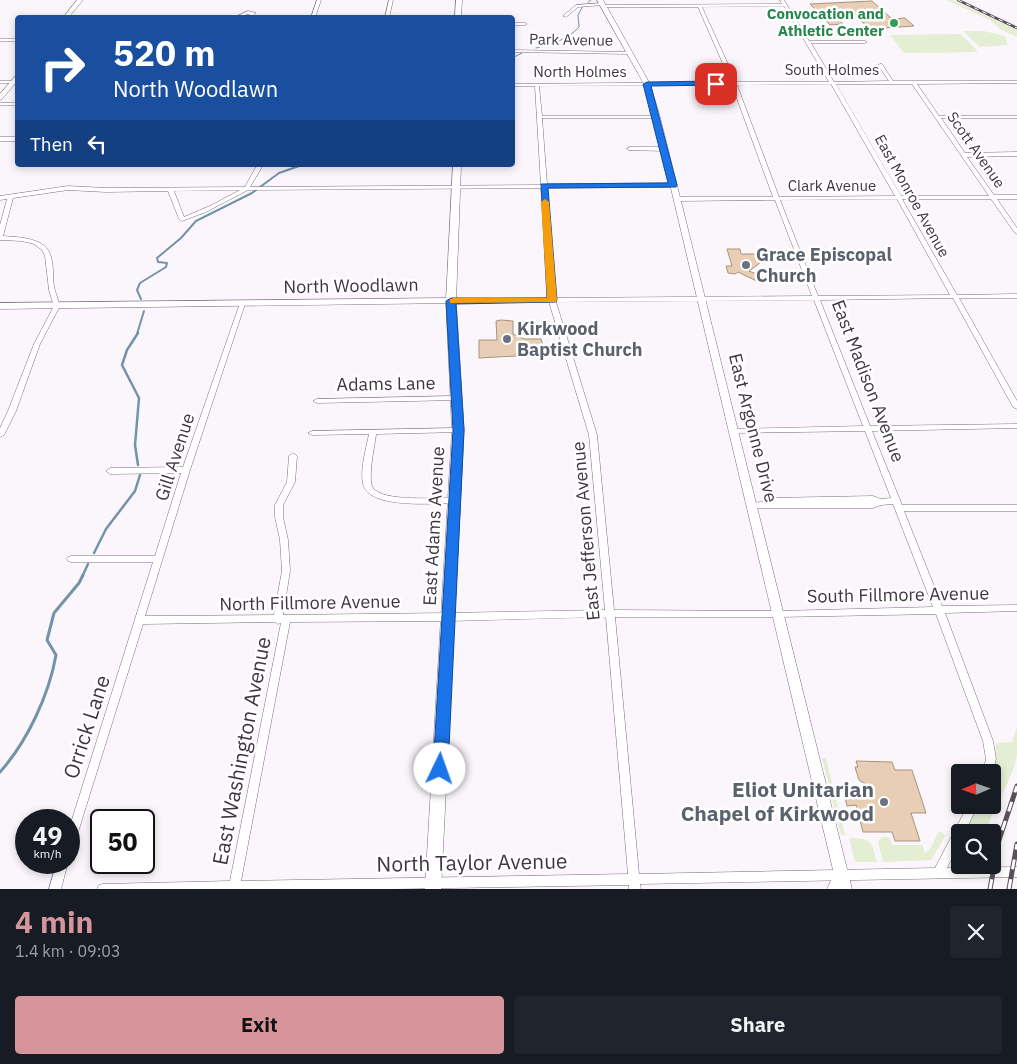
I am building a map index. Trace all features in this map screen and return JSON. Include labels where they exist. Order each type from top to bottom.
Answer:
[{"type":"main road","points":[[458,15],[460,0]]},
{"type":"main road","points":[[466,0],[466,9]]},
{"type":"main road","name":"East Adams Avenue","points":[[434,886],[456,500],[458,430],[451,301],[457,167]]},
{"type":"street","points":[[68,15],[80,0]]},
{"type":"street","points":[[314,15],[319,0]]},
{"type":"street","points":[[388,15],[391,0]]},
{"type":"street","points":[[709,0],[711,5]]},
{"type":"street","points":[[565,16],[577,6],[602,4],[711,5],[783,2]]},
{"type":"street","name":"East Monroe Avenue","points":[[783,2],[834,83],[1017,407]]},
{"type":"street","name":"East Argonne Drive","points":[[602,4],[647,84],[657,117],[780,614],[843,882]]},
{"type":"street","name":"East Madison Avenue","points":[[699,5],[734,84],[777,199],[939,610],[988,741],[991,759],[990,764]]},
{"type":"street","points":[[241,15],[248,12],[254,13],[251,15]]},
{"type":"street","points":[[515,24],[525,24]]},
{"type":"street","points":[[0,40],[15,40]]},
{"type":"street","points":[[808,42],[865,42]]},
{"type":"street","name":"Park Avenue","points":[[515,51],[628,53]]},
{"type":"street","points":[[880,65],[892,82]]},
{"type":"street","points":[[0,82],[12,85],[0,98]]},
{"type":"street","name":"Scott Avenue","points":[[913,82],[1017,232]]},
{"type":"street","name":"South Holmes","points":[[647,84],[1017,82]]},
{"type":"street","name":"East Jefferson Avenue","points":[[538,84],[552,300],[593,435],[634,884]]},
{"type":"street","name":"North Holmes","points":[[515,85],[647,84]]},
{"type":"street","points":[[0,104],[15,104]]},
{"type":"street","points":[[539,117],[657,117]]},
{"type":"street","points":[[938,117],[1017,117]]},
{"type":"street","points":[[0,139],[15,139]]},
{"type":"street","points":[[630,149],[664,149]]},
{"type":"street","points":[[965,155],[1017,154]]},
{"type":"street","points":[[170,189],[180,215],[193,216],[246,189],[259,167]]},
{"type":"street","points":[[0,198],[68,188],[261,189],[673,185]]},
{"type":"street","points":[[0,435],[12,411],[37,344],[58,306],[54,298],[47,250],[40,243],[0,237],[10,197]]},
{"type":"street","name":"Clark Avenue","points":[[677,199],[1017,197]]},
{"type":"street","name":"North Woodlawn","points":[[0,306],[1017,296]]},
{"type":"street","name":"Gill Avenue","points":[[140,620],[186,470],[242,304]]},
{"type":"street","name":"Adams Lane","points":[[317,401],[456,398]]},
{"type":"street","points":[[735,431],[1017,426]]},
{"type":"street","points":[[312,433],[458,430]]},
{"type":"street","points":[[373,432],[367,477],[369,489],[377,496],[389,500],[456,500]]},
{"type":"street","name":"East Washington Avenue","points":[[234,887],[282,620],[286,571],[279,506],[291,482],[293,456]]},
{"type":"street","points":[[110,471],[186,470]]},
{"type":"street","points":[[753,505],[873,505],[880,502],[1017,508]]},
{"type":"street","points":[[70,559],[158,559]]},
{"type":"street","name":"South Fillmore Avenue","points":[[780,614],[1017,608]]},
{"type":"street","name":"North Fillmore Avenue","points":[[140,620],[282,620],[609,613],[780,614]]},
{"type":"street","name":"Orrick Lane","points":[[80,810],[140,620]]},
{"type":"street","points":[[938,874],[968,814]]},
{"type":"street","name":"North Taylor Avenue","points":[[103,889],[843,882],[938,874],[1017,872]]},
{"type":"street","points":[[55,889],[59,874]]},
{"type":"street","points":[[834,889],[843,882]]},
{"type":"green space","points":[[946,0],[953,0],[1017,30],[1017,37],[1000,29],[990,20]]},
{"type":"green space","points":[[963,31],[984,31],[1005,36],[1008,45],[980,47]]},
{"type":"green space","points":[[961,34],[978,52],[904,53],[890,35]]},
{"type":"green space","points":[[1017,727],[1015,765],[1001,796],[1001,764],[995,764],[996,743],[1012,742]]},
{"type":"green space","points":[[822,758],[826,758],[845,835],[841,835]]},
{"type":"green space","points":[[974,814],[993,814],[988,824],[969,824]]},
{"type":"green space","points":[[939,831],[946,835],[931,860],[883,862],[878,842],[882,837],[889,837],[892,845],[922,845],[925,853],[930,849]]},
{"type":"green space","points":[[849,838],[862,839],[869,842],[872,845],[877,862],[855,862]]},
{"type":"building","points":[[872,1],[892,19],[905,18],[914,26],[869,29],[855,14],[849,11],[831,11],[843,24],[830,25],[810,4]]},
{"type":"building","name":"Grace Episcopal Church","points":[[727,249],[740,249],[741,254],[762,254],[764,260],[749,271],[769,279],[763,284],[738,272],[735,274],[728,273],[726,266],[732,266]]},
{"type":"building","name":"Kirkwood Baptist Church","points":[[496,321],[513,321],[513,334],[524,339],[541,339],[545,351],[516,353],[516,356],[479,358],[479,340],[497,340]]},
{"type":"building","name":"Eliot Unitarian Chapel of Kirkwood","points":[[856,761],[892,762],[895,770],[912,770],[926,813],[911,813],[920,841],[895,841],[892,832],[863,832],[856,805],[847,806],[845,797],[855,797],[857,793],[870,787],[859,780],[855,767],[858,767]]},
{"type":"waterway","points":[[536,48],[559,41],[579,27],[578,15],[583,6]]},
{"type":"waterway","points":[[515,56],[522,53]]},
{"type":"waterway","points":[[141,299],[137,290],[140,283],[166,267],[167,263],[158,262],[157,258],[181,238],[196,221],[252,193],[279,173],[296,167]]},
{"type":"waterway","points":[[137,334],[144,311]]},
{"type":"waterway","points":[[138,333],[127,350],[122,365],[139,398],[135,445],[138,465]]},
{"type":"waterway","points":[[94,553],[106,529],[135,491],[140,475]]},
{"type":"waterway","points":[[82,577],[88,564]]},
{"type":"waterway","points":[[0,772],[19,747],[36,717],[48,686],[56,655],[47,640],[54,613],[82,577]]},
{"type":"railway","points":[[958,0],[1017,28]]},
{"type":"railway","points":[[990,889],[999,840],[1017,786]]},
{"type":"railway","points":[[1009,889],[1017,844]]},
{"type":"slow traffic","points":[[454,301],[552,300],[545,202]]},
{"type":"place","name":"Convocation and Athletic Center","points":[[894,23]]},
{"type":"place","name":"Grace Episcopal Church","points":[[746,265]]},
{"type":"place","name":"Kirkwood Baptist Church","points":[[507,339]]},
{"type":"place","name":"Eliot Unitarian Chapel of Kirkwood","points":[[884,802]]},
{"type":"route","points":[[440,769],[456,500],[458,430],[451,301],[552,300],[544,186],[673,185],[647,84],[716,84]]}]
